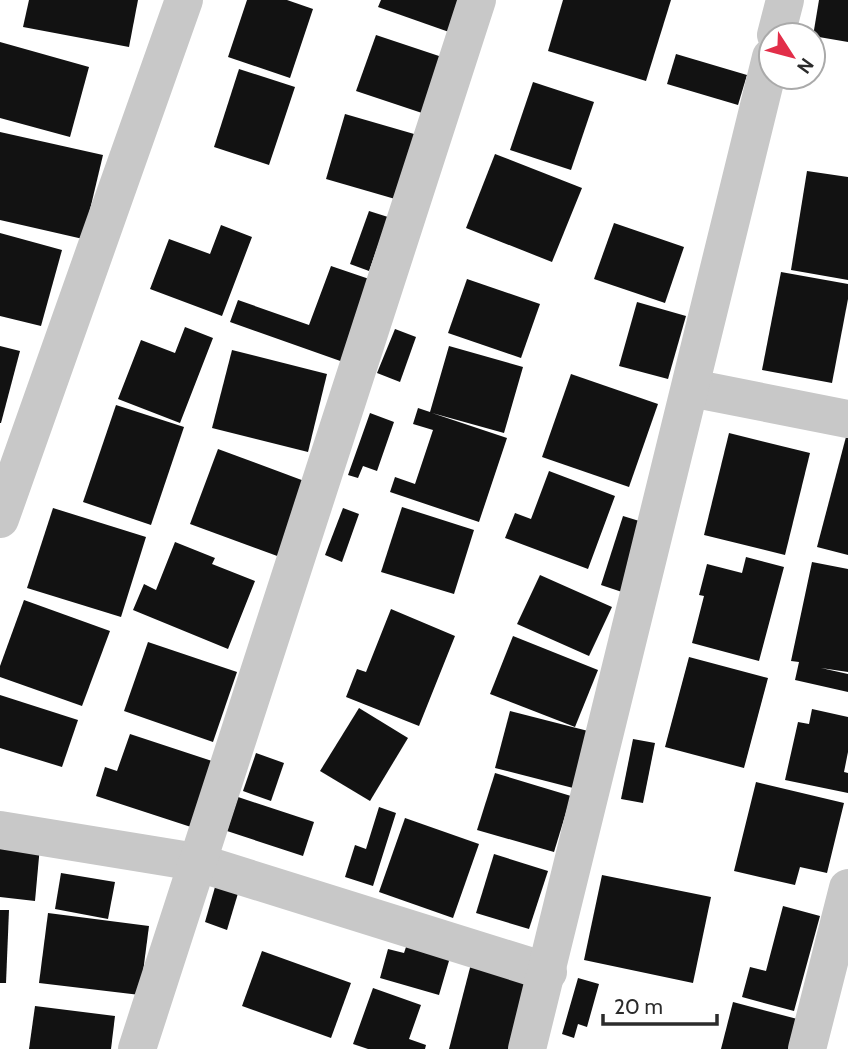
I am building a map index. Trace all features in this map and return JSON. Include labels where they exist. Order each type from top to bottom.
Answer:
[{"type":"street","points":[[0,519],[184,0]]},
{"type":"street","points":[[137,1049],[477,0]]},
{"type":"street","points":[[780,21],[785,0]]},
{"type":"street","points":[[527,1049],[763,91]]},
{"type":"street","points":[[691,388],[848,419]]},
{"type":"street","points":[[0,830],[196,862],[548,972]]},
{"type":"street","points":[[807,1049],[848,887]]},
{"type":"building","points":[[29,0],[138,0],[129,47],[23,27]]},
{"type":"building","points":[[247,0],[287,0],[313,9],[290,78],[228,57]]},
{"type":"building","points":[[381,0],[461,0],[449,32],[378,7]]},
{"type":"building","points":[[563,0],[671,0],[646,81],[548,51]]},
{"type":"building","points":[[819,0],[848,0],[848,42],[827,38],[827,21],[816,21]]},
{"type":"building","points":[[376,35],[445,58],[425,114],[356,91]]},
{"type":"building","points":[[0,42],[89,67],[70,137],[0,118]]},
{"type":"building","points":[[676,54],[747,75],[738,105],[667,84]]},
{"type":"building","points":[[239,69],[295,87],[269,165],[214,147]]},
{"type":"building","points":[[533,82],[594,102],[571,170],[510,150]]},
{"type":"building","points":[[345,114],[421,136],[402,201],[326,179]]},
{"type":"building","points":[[0,132],[103,155],[83,239],[0,220]]},
{"type":"building","points":[[495,154],[582,188],[552,262],[466,228]]},
{"type":"building","points":[[807,171],[848,177],[848,280],[791,270]]},
{"type":"building","points":[[369,211],[388,217],[369,271],[350,264]]},
{"type":"building","points":[[614,223],[684,247],[665,303],[594,279]]},
{"type":"building","points":[[221,225],[252,237],[222,316],[150,289],[169,239],[210,254]]},
{"type":"building","points":[[0,233],[62,250],[41,326],[0,316]]},
{"type":"building","points":[[331,266],[375,281],[346,363],[230,322],[238,300],[309,325]]},
{"type":"building","points":[[781,272],[848,284],[848,299],[832,383],[762,370]]},
{"type":"building","points":[[467,279],[540,304],[521,358],[448,333]]},
{"type":"building","points":[[637,302],[686,316],[668,379],[619,366]]},
{"type":"building","points":[[185,327],[213,338],[180,423],[118,399],[141,340],[175,353]]},
{"type":"building","points":[[395,329],[416,337],[400,382],[377,373]]},
{"type":"building","points":[[0,346],[20,351],[1,423],[0,423]]},
{"type":"building","points":[[449,346],[523,367],[504,433],[432,413],[507,438],[479,522],[390,492],[395,477],[415,484],[433,430],[413,424],[418,408],[430,412]]},
{"type":"building","points":[[232,350],[327,374],[308,452],[212,428]]},
{"type":"building","points":[[571,374],[658,404],[629,487],[542,457]]},
{"type":"building","points":[[116,405],[184,427],[151,525],[83,502]]},
{"type":"building","points":[[370,413],[394,422],[377,471],[363,466],[358,478],[348,475]]},
{"type":"building","points":[[729,433],[810,453],[785,555],[704,535]]},
{"type":"building","points":[[848,433],[848,555],[817,547]]},
{"type":"building","points":[[218,449],[307,482],[280,557],[190,524]]},
{"type":"building","points":[[549,471],[615,496],[588,569],[505,538],[515,513],[531,519]]},
{"type":"building","points":[[402,507],[474,530],[454,594],[381,572]]},
{"type":"building","points":[[53,508],[146,537],[121,617],[27,588]]},
{"type":"building","points":[[343,508],[359,514],[342,562],[325,555]]},
{"type":"building","points":[[623,516],[649,524],[628,594],[601,585]]},
{"type":"building","points":[[175,542],[215,558],[212,564],[255,581],[228,649],[133,610],[144,584],[156,590]]},
{"type":"building","points":[[746,557],[784,567],[759,661],[692,643],[704,596],[699,595],[707,564],[742,573]]},
{"type":"building","points":[[812,562],[848,569],[848,672],[821,668],[848,674],[848,692],[795,680],[799,662],[791,661]]},
{"type":"building","points":[[540,575],[612,607],[589,656],[517,624]]},
{"type":"building","points":[[24,600],[110,631],[82,706],[0,677],[0,666]]},
{"type":"building","points":[[391,609],[455,636],[419,726],[346,697],[357,669],[366,672]]},
{"type":"building","points":[[513,636],[598,670],[575,727],[490,694]]},
{"type":"building","points":[[148,642],[237,672],[213,742],[124,711]]},
{"type":"building","points":[[689,657],[768,678],[744,768],[665,747]]},
{"type":"building","points":[[0,695],[78,720],[62,767],[0,748]]},
{"type":"building","points":[[359,708],[408,738],[370,801],[320,771]]},
{"type":"building","points":[[812,709],[848,717],[848,752],[844,772],[848,773],[848,793],[785,780],[798,722],[809,724]]},
{"type":"building","points":[[510,711],[592,732],[577,789],[495,768]]},
{"type":"building","points":[[130,734],[212,761],[191,827],[96,796],[105,767],[117,771]]},
{"type":"building","points":[[633,739],[655,743],[643,803],[621,799]]},
{"type":"building","points":[[256,753],[284,763],[271,801],[243,791]]},
{"type":"building","points":[[495,773],[571,796],[554,852],[477,830]]},
{"type":"building","points":[[756,782],[844,803],[827,873],[800,867],[795,885],[734,871]]},
{"type":"building","points":[[238,797],[314,822],[303,856],[227,831]]},
{"type":"building","points":[[379,807],[396,813],[373,886],[345,877],[355,845],[366,849]]},
{"type":"building","points":[[405,818],[479,844],[453,918],[379,892]]},
{"type":"building","points":[[0,842],[40,846],[35,901],[0,897]]},
{"type":"building","points":[[494,854],[548,871],[529,929],[476,913]]},
{"type":"building","points":[[61,873],[115,882],[108,919],[55,909]]},
{"type":"building","points":[[219,873],[242,880],[227,930],[205,922]]},
{"type":"building","points":[[602,875],[711,897],[693,983],[584,960]]},
{"type":"building","points":[[783,906],[820,916],[794,1011],[742,997],[750,967],[766,971]]},
{"type":"building","points":[[0,910],[9,910],[6,983],[0,983]]},
{"type":"building","points":[[48,913],[149,926],[140,995],[39,983]]},
{"type":"building","points":[[408,941],[451,954],[439,995],[380,978],[388,949],[404,953]]},
{"type":"building","points":[[262,951],[351,983],[331,1038],[242,1006]]},
{"type":"building","points":[[472,960],[534,976],[514,1049],[449,1049]]},
{"type":"building","points":[[578,978],[599,984],[587,1027],[578,1024],[574,1038],[562,1034]]},
{"type":"building","points":[[373,988],[421,1005],[409,1039],[426,1045],[425,1049],[368,1049],[353,1044]]},
{"type":"building","points":[[733,1002],[801,1020],[794,1049],[721,1049]]},
{"type":"building","points":[[35,1006],[115,1016],[111,1049],[29,1049]]}]
